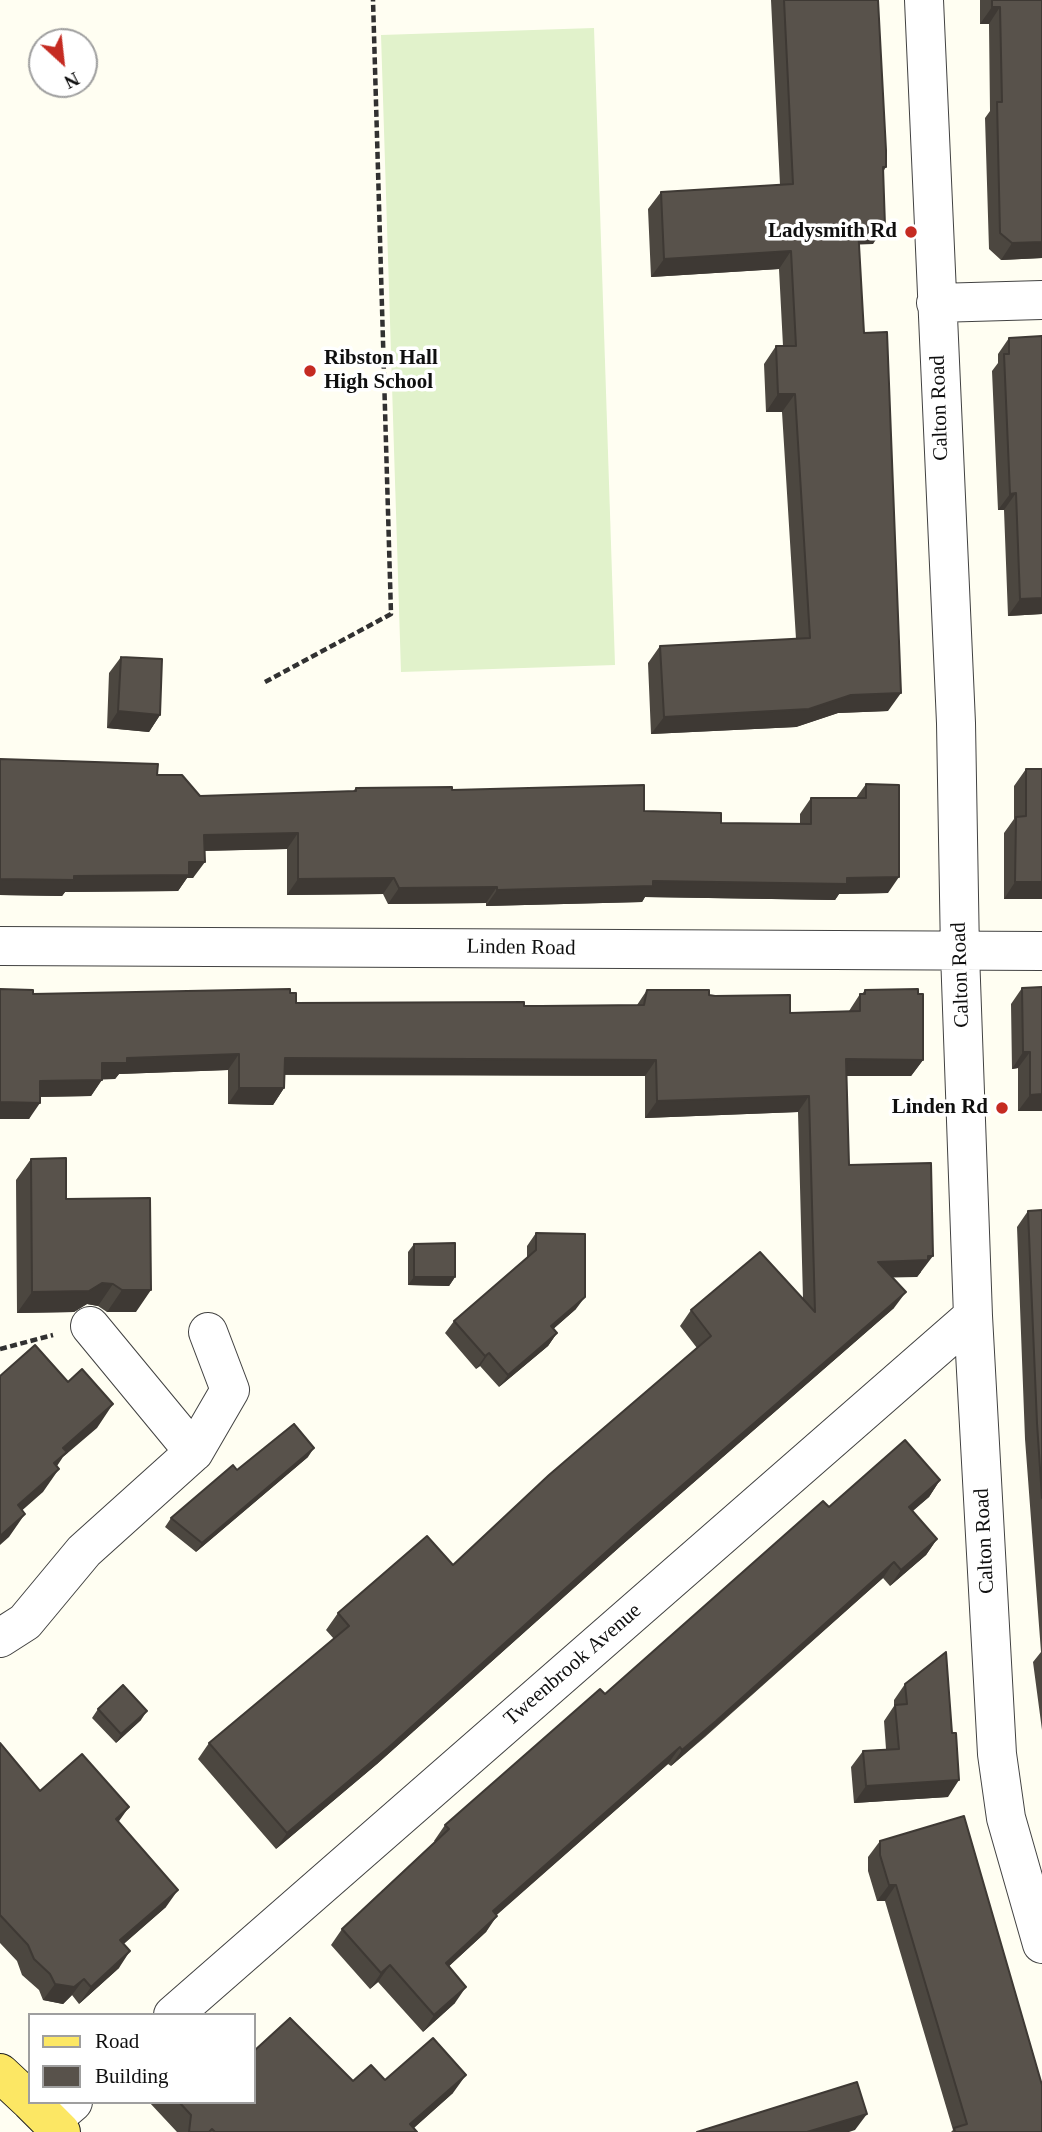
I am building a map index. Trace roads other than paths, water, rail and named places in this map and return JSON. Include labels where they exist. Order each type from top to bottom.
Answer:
[{"type":"main road","points":[[0,2073],[28,2095]]},
{"type":"street","name":"Calton Road","points":[[924,0],[956,723],[960,953],[973,1316],[997,1754],[1006,1818],[1042,1944]]},
{"type":"street","points":[[936,303],[1042,300]]},
{"type":"street","name":"Linden Road","points":[[0,946],[960,953],[1042,951]]},
{"type":"street","name":"Tweenbrook Avenue","points":[[175,2013],[973,1316]]},
{"type":"street","points":[[90,1326],[194,1452]]},
{"type":"street","points":[[0,1638],[25,1622],[84,1551],[194,1452],[230,1390],[208,1332]]},
{"type":"place","name":"Ladysmith Rd","points":[[911,232]]},
{"type":"place","name":"Ribston Hall High School","points":[[310,371]]},
{"type":"place","name":"Linden Rd","points":[[1002,1108]]}]
